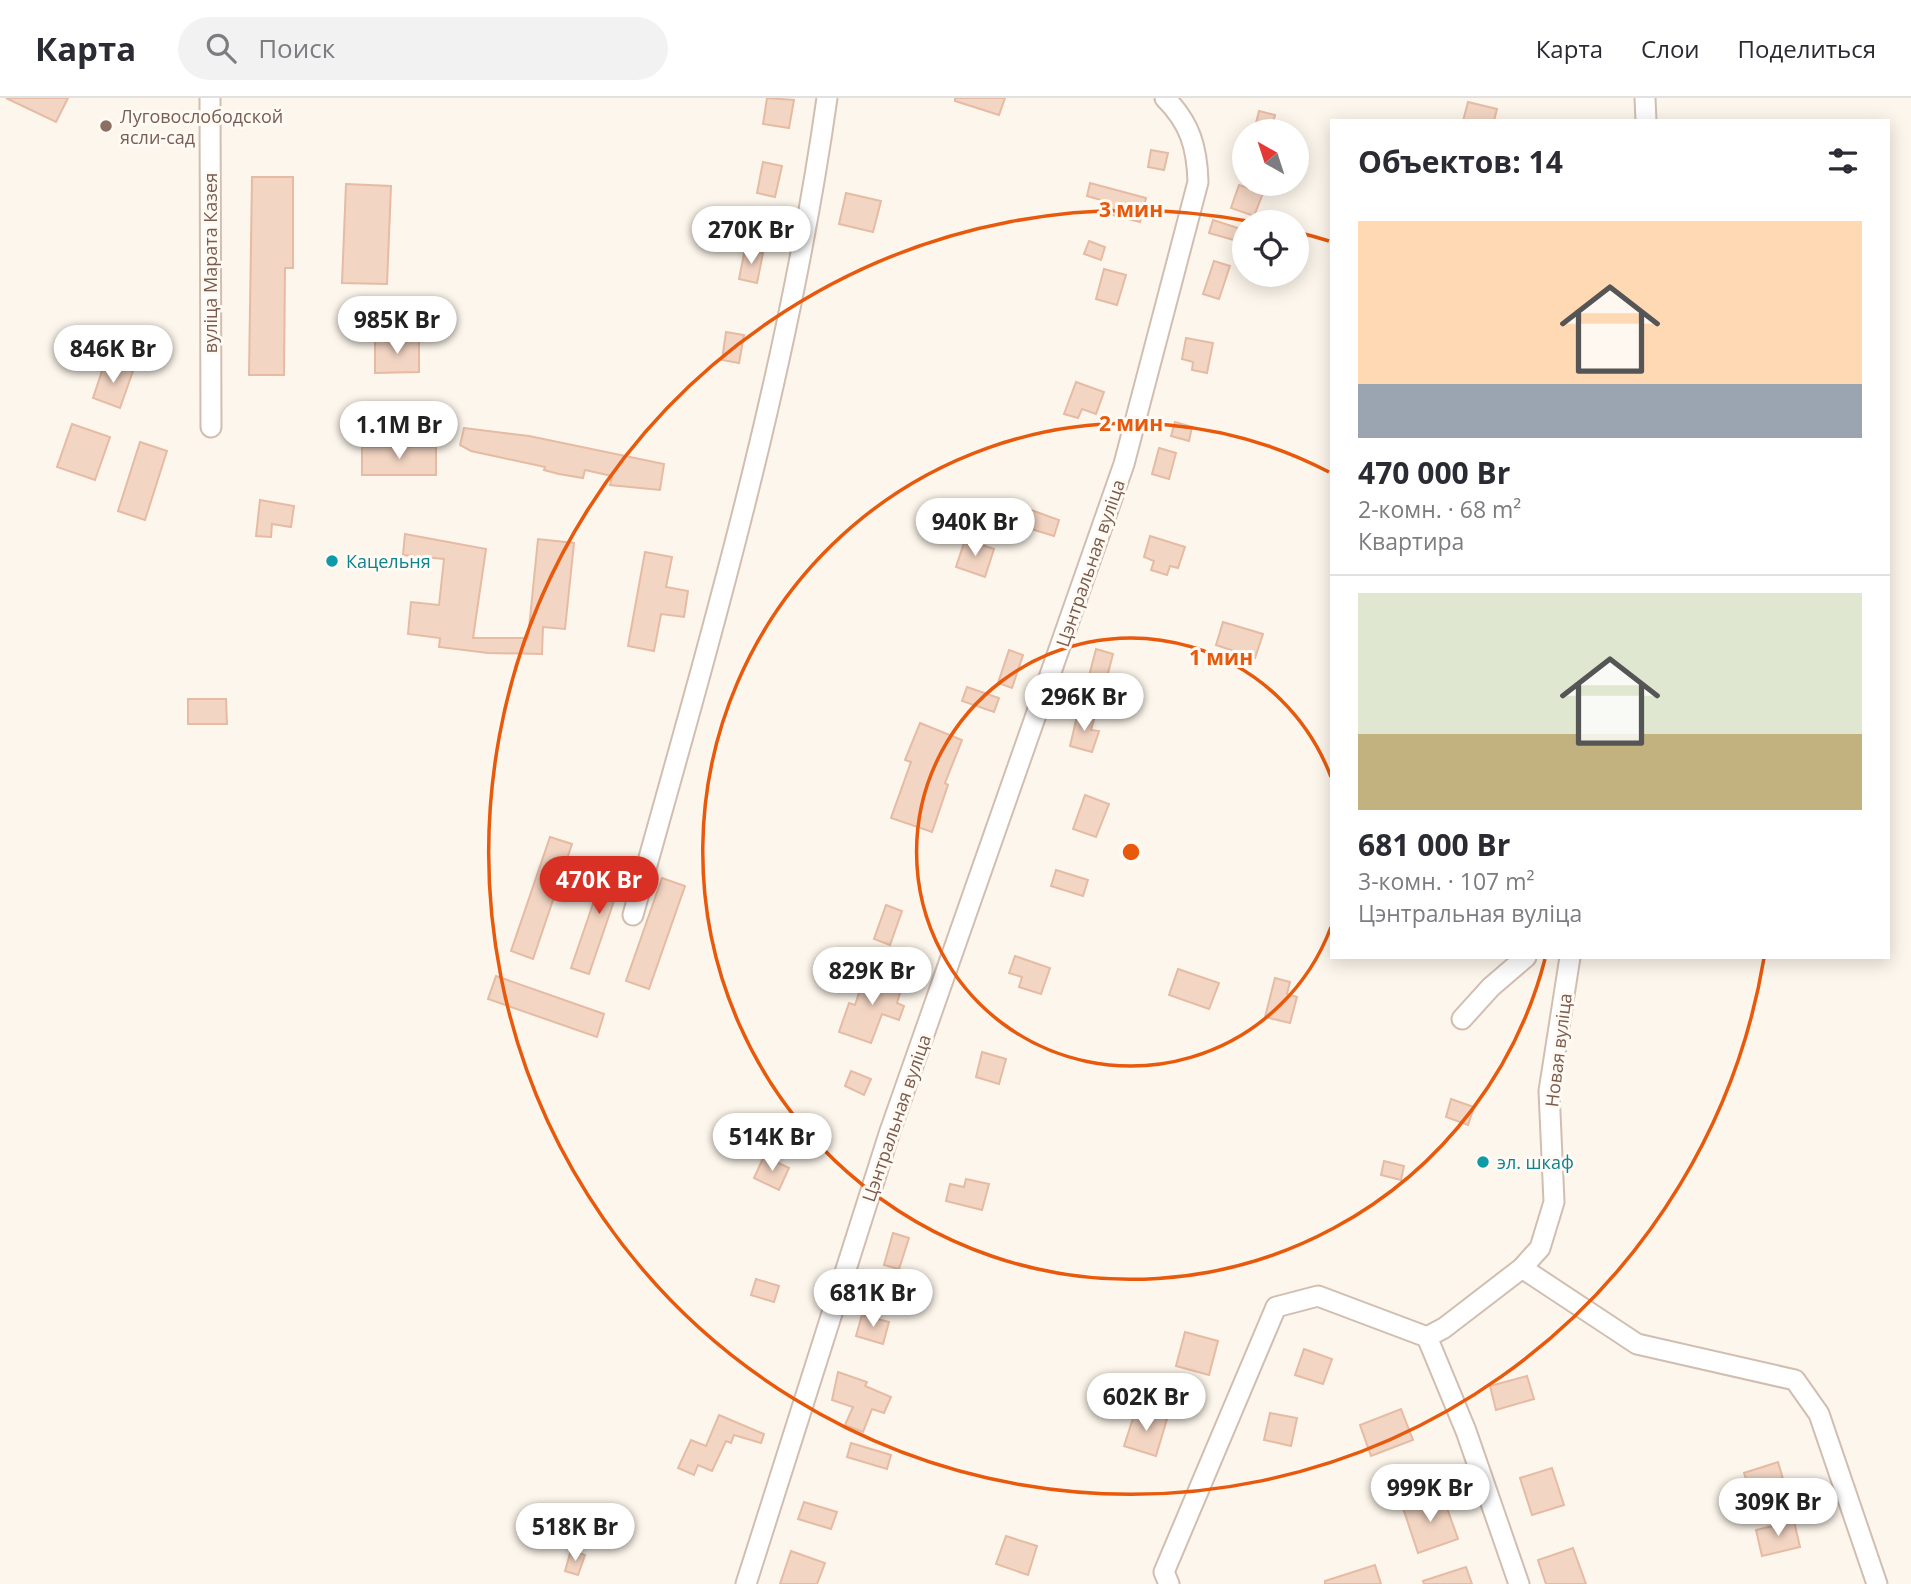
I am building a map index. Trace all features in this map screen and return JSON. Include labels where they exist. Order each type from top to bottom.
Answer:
[{"type":"street","name":"вуліца Марата Казея","points":[[211,98],[211,427]]},
{"type":"street","points":[[633,915],[699,676],[772,388],[804,234],[827,98]]},
{"type":"street","name":"Цэнтральная вуліца","points":[[746,1584],[889,1135],[1103,529],[1138,416],[1198,182],[1198,160],[1191,130],[1165,98]]},
{"type":"street","points":[[1645,98],[1646,119]]},
{"type":"street","points":[[1462,1019],[1491,987],[1524,959]]},
{"type":"street","name":"Новая вуліца","points":[[1427,1336],[1444,1328],[1522,1268],[1540,1248],[1554,1202],[1549,1091],[1570,959]]},
{"type":"street","points":[[1522,1268],[1637,1344],[1795,1380],[1819,1414],[1877,1584]]},
{"type":"street","points":[[1165,1580],[1276,1307],[1318,1296],[1427,1336],[1466,1431],[1519,1584]]},
{"type":"building","points":[[6,98],[68,98],[56,122]]},
{"type":"building","points":[[767,98],[794,100],[789,128],[763,124]]},
{"type":"building","points":[[955,98],[1005,98],[999,115],[955,101]]},
{"type":"building","points":[[1468,102],[1497,109],[1494,119],[1464,119]]},
{"type":"building","points":[[1259,111],[1275,115],[1274,119],[1257,119]]},
{"type":"building","points":[[1151,150],[1168,153],[1164,170],[1148,167]]},
{"type":"building","points":[[763,162],[782,166],[775,197],[757,193]]},
{"type":"building","points":[[252,177],[293,177],[293,268],[285,268],[284,375],[249,375]]},
{"type":"building","points":[[1090,183],[1146,198],[1140,222],[1105,213],[1108,202],[1087,196]]},
{"type":"building","points":[[346,184],[391,186],[387,284],[342,283]]},
{"type":"building","points":[[846,193],[881,201],[873,232],[839,224]]},
{"type":"building","points":[[1235,196],[1262,196],[1256,210],[1231,208]]},
{"type":"building","points":[[1213,220],[1232,226],[1232,240],[1209,233]]},
{"type":"building","points":[[1089,241],[1105,247],[1101,260],[1084,254]]},
{"type":"building","points":[[745,249],[763,253],[757,283],[739,279]]},
{"type":"building","points":[[1214,261],[1230,266],[1219,299],[1203,294]]},
{"type":"building","points":[[1104,269],[1126,275],[1117,305],[1096,299]]},
{"type":"building","points":[[726,332],[744,335],[739,363],[722,360]]},
{"type":"building","points":[[1186,338],[1213,343],[1207,373],[1192,370],[1193,362],[1182,359]]},
{"type":"building","points":[[375,339],[419,339],[419,372],[375,373]]},
{"type":"building","points":[[105,362],[133,371],[120,408],[93,398]]},
{"type":"building","points":[[1076,382],[1104,392],[1096,414],[1082,409],[1078,418],[1064,414]]},
{"type":"building","points":[[1175,422],[1192,427],[1189,441],[1171,436]]},
{"type":"building","points":[[72,424],[110,437],[95,480],[57,467]]},
{"type":"building","points":[[464,428],[529,436],[664,464],[660,490],[610,485],[612,476],[585,470],[583,478],[559,474],[544,470],[545,467],[471,451],[460,445]]},
{"type":"building","points":[[140,442],[167,451],[145,520],[118,511]]},
{"type":"building","points":[[362,447],[436,447],[436,475],[362,475]]},
{"type":"building","points":[[1159,448],[1176,453],[1169,479],[1152,474]]},
{"type":"building","points":[[260,500],[294,506],[291,527],[272,524],[271,537],[256,536]]},
{"type":"building","points":[[1031,510],[1059,520],[1054,536],[1025,527]]},
{"type":"building","points":[[405,534],[486,549],[473,638],[528,638],[538,539],[574,543],[565,629],[543,627],[542,654],[488,653],[439,647],[440,638],[408,634],[411,602],[439,605],[444,559],[403,555]]},
{"type":"building","points":[[1150,536],[1185,547],[1178,568],[1170,566],[1167,575],[1151,570],[1154,561],[1144,557]]},
{"type":"building","points":[[970,541],[994,549],[985,577],[956,567],[964,543],[969,544]]},
{"type":"building","points":[[645,552],[672,557],[666,587],[688,591],[684,617],[661,614],[654,651],[628,646]]},
{"type":"building","points":[[1223,622],[1263,634],[1255,658],[1216,645]]},
{"type":"building","points":[[1096,649],[1113,654],[1106,681],[1089,676]]},
{"type":"building","points":[[1009,650],[1023,655],[1012,688],[998,683]]},
{"type":"building","points":[[967,687],[999,698],[994,712],[962,701]]},
{"type":"building","points":[[188,699],[226,699],[227,724],[188,724]]},
{"type":"building","points":[[1078,712],[1095,716],[1091,730],[1099,731],[1092,752],[1070,746]]},
{"type":"building","points":[[920,723],[962,740],[945,783],[948,785],[932,832],[891,818],[911,762],[905,760]]},
{"type":"building","points":[[1085,795],[1109,804],[1096,837],[1073,829]]},
{"type":"building","points":[[550,837],[572,844],[533,959],[511,951]]},
{"type":"building","points":[[609,857],[627,863],[589,974],[571,968]]},
{"type":"building","points":[[1056,870],[1088,880],[1083,896],[1051,886]]},
{"type":"building","points":[[662,878],[685,886],[649,989],[626,981]]},
{"type":"building","points":[[886,905],[902,911],[890,945],[874,939]]},
{"type":"building","points":[[1015,956],[1050,968],[1041,994],[1019,987],[1022,977],[1009,973]]},
{"type":"building","points":[[1178,969],[1219,983],[1209,1009],[1169,995]]},
{"type":"building","points":[[866,972],[903,983],[897,1003],[904,1006],[899,1020],[882,1014],[871,1043],[839,1032],[849,1003],[855,1005]]},
{"type":"building","points":[[496,976],[604,1014],[597,1037],[488,999]]},
{"type":"building","points":[[1275,978],[1290,982],[1287,994],[1297,997],[1290,1023],[1265,1017]]},
{"type":"building","points":[[982,1052],[1006,1059],[999,1084],[976,1077]]},
{"type":"building","points":[[851,1071],[871,1079],[864,1095],[845,1086]]},
{"type":"building","points":[[1451,1099],[1474,1107],[1468,1125],[1446,1117]]},
{"type":"building","points":[[764,1156],[789,1168],[779,1190],[754,1178]]},
{"type":"building","points":[[1384,1161],[1404,1166],[1401,1180],[1381,1175]]},
{"type":"building","points":[[966,1179],[989,1184],[982,1210],[946,1201],[950,1184],[964,1187]]},
{"type":"building","points":[[893,1233],[909,1238],[899,1269],[884,1265]]},
{"type":"building","points":[[756,1279],[779,1286],[774,1302],[751,1295]]},
{"type":"building","points":[[862,1315],[889,1322],[883,1344],[856,1336]]},
{"type":"building","points":[[1185,1332],[1218,1341],[1209,1375],[1176,1366]]},
{"type":"building","points":[[1304,1349],[1332,1359],[1323,1384],[1295,1375]]},
{"type":"building","points":[[838,1372],[867,1382],[865,1386],[891,1397],[884,1413],[872,1409],[863,1432],[845,1425],[853,1407],[832,1400]]},
{"type":"building","points":[[1527,1376],[1534,1399],[1496,1410],[1490,1386]]},
{"type":"building","points":[[1136,1409],[1167,1419],[1156,1456],[1124,1446]]},
{"type":"building","points":[[1401,1409],[1413,1440],[1371,1456],[1360,1425]]},
{"type":"building","points":[[1270,1413],[1297,1418],[1291,1446],[1264,1440]]},
{"type":"building","points":[[719,1415],[764,1434],[761,1443],[734,1435],[731,1443],[726,1441],[712,1471],[698,1465],[694,1475],[678,1468],[691,1440],[706,1446]]},
{"type":"building","points":[[851,1443],[891,1455],[887,1469],[847,1457]]},
{"type":"building","points":[[1778,1462],[1786,1489],[1753,1500],[1744,1473]]},
{"type":"building","points":[[1552,1468],[1564,1505],[1532,1515],[1520,1478]]},
{"type":"building","points":[[1442,1494],[1458,1539],[1418,1553],[1403,1508]]},
{"type":"building","points":[[804,1502],[837,1512],[831,1529],[798,1519]]},
{"type":"building","points":[[1794,1521],[1800,1547],[1762,1556],[1756,1530]]},
{"type":"building","points":[[1006,1536],[1037,1546],[1028,1575],[996,1564]]},
{"type":"building","points":[[1573,1548],[1586,1584],[1546,1584],[1538,1560]]},
{"type":"building","points":[[571,1550],[585,1555],[578,1575],[565,1571]]},
{"type":"building","points":[[791,1551],[825,1563],[817,1584],[780,1584]]},
{"type":"building","points":[[1375,1565],[1381,1584],[1325,1584],[1325,1581]]},
{"type":"building","points":[[1466,1567],[1472,1584],[1424,1584],[1423,1581]]},
{"type":"place","name":"Луговослободской ясли-сад","points":[[106,126]]},
{"type":"place","name":"Кацельня","points":[[332,561]]},
{"type":"place","name":"эл. шкаф","points":[[1483,1162]]}]
